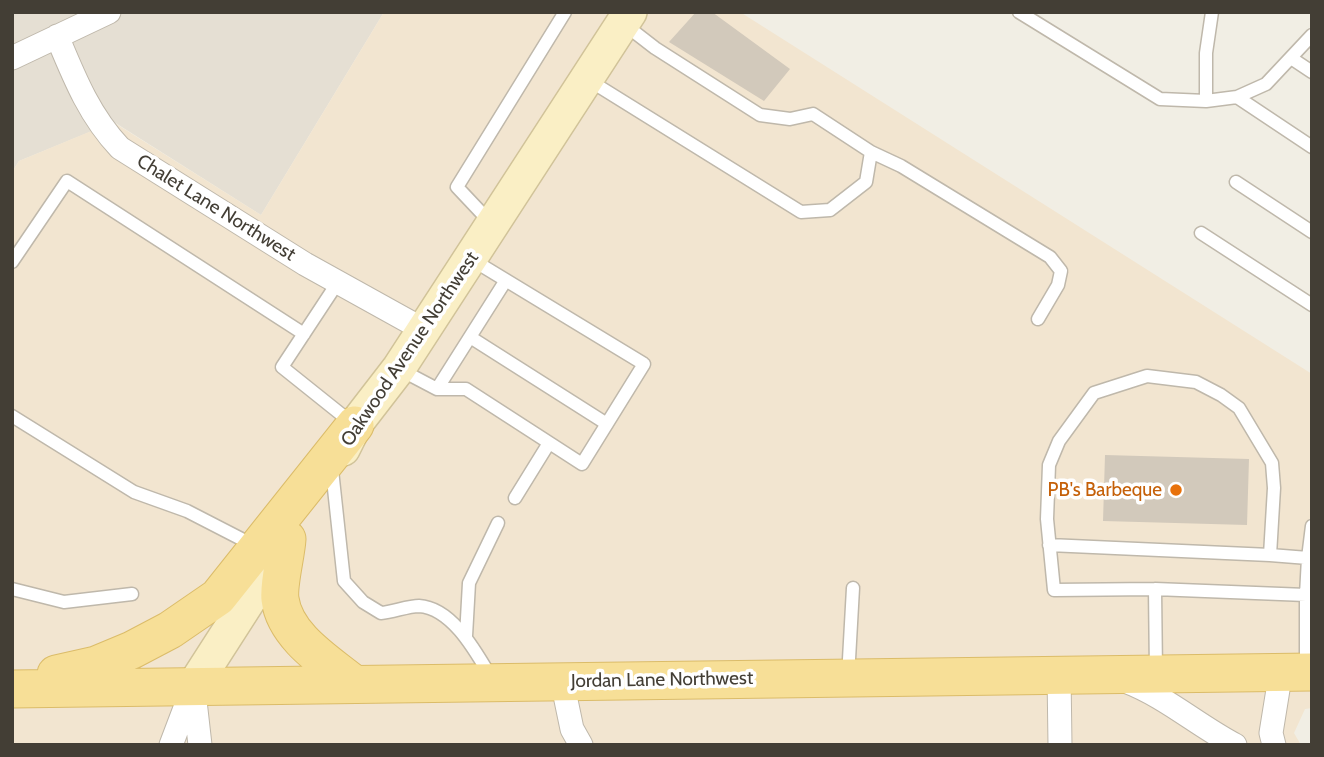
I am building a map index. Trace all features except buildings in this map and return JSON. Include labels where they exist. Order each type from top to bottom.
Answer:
[{"type":"main road","points":[[12,687],[96,665],[132,650],[170,630],[218,597],[273,543],[355,425]]},
{"type":"main road","points":[[273,543],[280,599],[296,635],[354,684]]},
{"type":"main road","name":"Jordan Lane Northwest","points":[[12,687],[193,687],[1299,672]]},
{"type":"street","points":[[12,58],[109,12]]},
{"type":"street","name":"Oakwood Avenue Northwest","points":[[193,687],[273,543],[332,470],[355,425],[399,368],[626,18]]},
{"type":"street","name":"Chalet Lane Northwest","points":[[57,36],[85,100],[104,131],[120,148],[338,282],[424,330]]},
{"type":"street","points":[[1274,745],[1271,733],[1299,672]]},
{"type":"street","points":[[1059,674],[1060,745]]},
{"type":"street","points":[[1106,674],[1145,689],[1210,732],[1235,745]]},
{"type":"street","points":[[562,681],[572,729],[581,745]]},
{"type":"street","points":[[171,745],[193,687]]},
{"type":"street","points":[[193,687],[200,745]]},
{"type":"lane","points":[[493,225],[457,187],[565,12]]},
{"type":"lane","points":[[1019,12],[1160,99],[1206,101],[1237,97],[1266,84],[1312,35]]},
{"type":"lane","points":[[1206,101],[1206,53],[1212,12]]},
{"type":"lane","points":[[626,18],[655,48],[760,116],[790,118],[813,114],[870,152],[901,166],[1050,257],[1061,271],[1058,285],[1038,319]]},
{"type":"lane","points":[[1291,58],[1312,72]]},
{"type":"lane","points":[[587,79],[801,212],[830,210],[866,182],[870,152]]},
{"type":"lane","points":[[1237,97],[1312,148]]},
{"type":"lane","points":[[12,262],[66,181],[304,334]]},
{"type":"lane","points":[[1236,182],[1312,232]]},
{"type":"lane","points":[[1201,233],[1312,305]]},
{"type":"lane","points":[[399,368],[437,389],[467,389],[582,464],[644,365],[471,259]]},
{"type":"lane","points":[[437,389],[506,280]]},
{"type":"lane","points":[[338,282],[282,367],[355,425]]},
{"type":"lane","points":[[470,337],[607,424]]},
{"type":"lane","points":[[1270,555],[1274,488],[1272,463],[1239,408],[1221,395],[1196,382],[1147,376],[1094,393],[1059,441],[1049,465],[1046,519],[1054,590],[1155,589],[1306,595]]},
{"type":"lane","points":[[12,416],[134,492],[273,543]]},
{"type":"lane","points":[[515,498],[549,443]]},
{"type":"lane","points":[[332,470],[344,581],[363,602],[381,613],[419,606],[437,611],[466,636],[494,682]]},
{"type":"lane","points":[[466,636],[469,583],[498,523]]},
{"type":"lane","points":[[1299,672],[1312,526]]},
{"type":"lane","points":[[1049,545],[1308,558]]},
{"type":"lane","points":[[848,677],[853,587]]},
{"type":"lane","points":[[12,589],[64,602],[132,594]]},
{"type":"lane","points":[[1155,589],[1156,673]]},
{"type":"shaded area","points":[[12,12],[384,12],[261,215],[114,122],[19,161],[12,172]]},
{"type":"shaded area","points":[[384,12],[740,12],[1312,374],[1312,708],[1305,709],[1294,733],[1301,745],[12,745],[12,172],[19,161],[113,122],[261,215]]},
{"type":"place","name":"PB's Barbeque","points":[[1176,490]]}]
